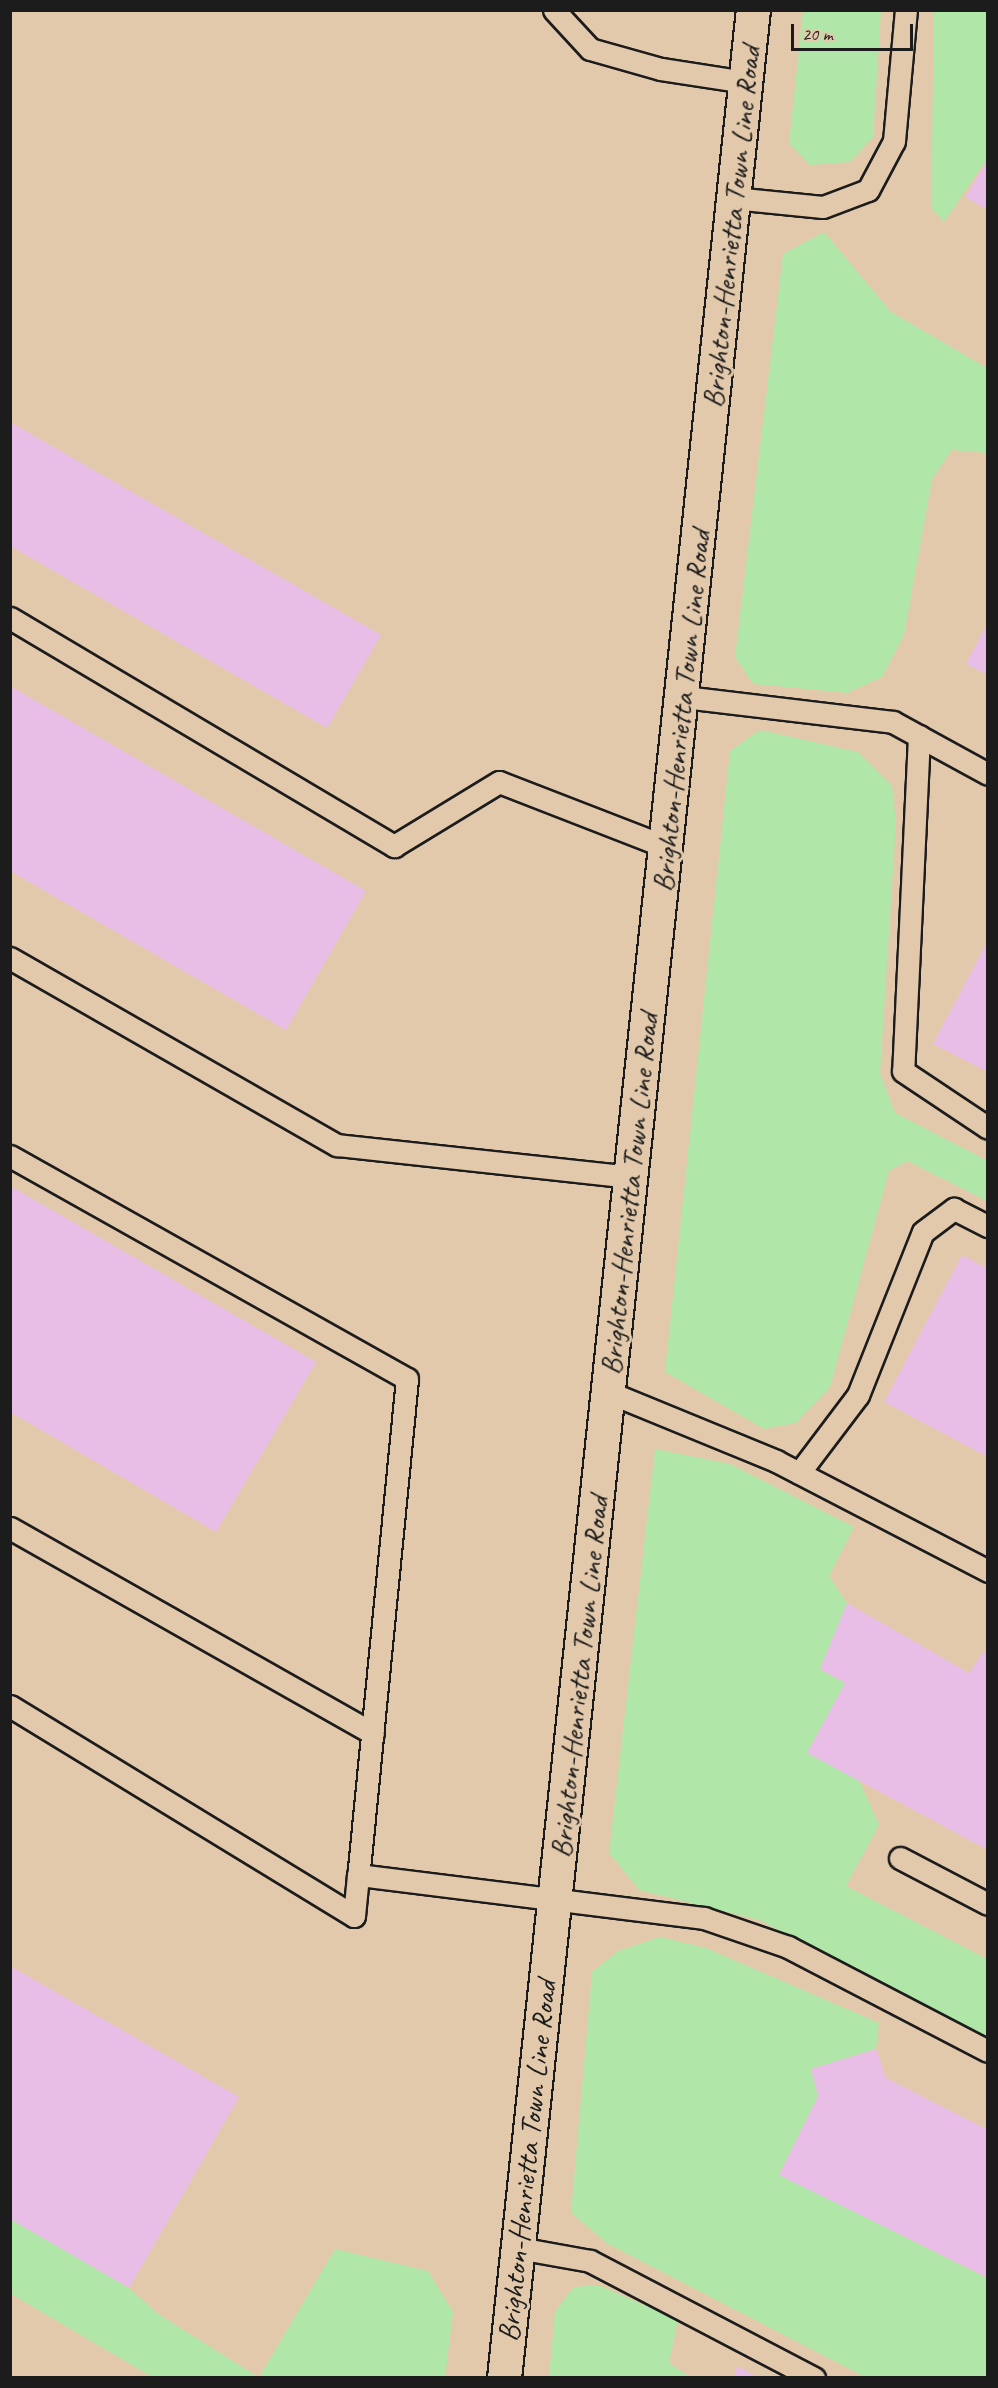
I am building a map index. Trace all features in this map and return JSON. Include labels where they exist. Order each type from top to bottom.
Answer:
[{"type":"street","name":"Brighton-Henrietta Town Line Road","points":[[504,2378],[684,697],[753,10]]},
{"type":"lane","points":[[554,10],[590,49],[661,69],[746,82]]},
{"type":"lane","points":[[734,198],[823,207],[868,190],[894,141],[906,10]]},
{"type":"lane","points":[[10,618],[394,846],[499,782],[668,847]]},
{"type":"lane","points":[[684,697],[893,722],[987,774]]},
{"type":"lane","points":[[919,736],[903,1071],[987,1128]]},
{"type":"lane","points":[[10,958],[337,1145],[632,1177]]},
{"type":"lane","points":[[10,1156],[407,1379],[354,1916],[10,1706]]},
{"type":"lane","points":[[799,1473],[858,1395],[923,1232],[954,1209],[987,1226]]},
{"type":"lane","points":[[608,1392],[799,1473],[987,1571]]},
{"type":"lane","points":[[10,1528],[373,1733]]},
{"type":"lane","points":[[900,1858],[987,1904]]},
{"type":"lane","points":[[358,1875],[704,1918],[788,1947],[987,2051]]},
{"type":"lane","points":[[518,2248],[590,2261],[814,2378]]},
{"type":"green space","points":[[803,11],[881,11],[873,137],[850,162],[810,165],[789,143]]},
{"type":"green space","points":[[934,11],[987,11],[987,159],[944,222],[931,208]]},
{"type":"green space","points":[[824,232],[891,312],[987,368],[987,453],[952,450],[932,479],[904,635],[882,677],[847,693],[753,684],[735,657],[783,254]]},
{"type":"green space","points":[[760,730],[858,752],[892,786],[896,822],[880,1073],[895,1113],[988,1161],[987,1201],[907,1161],[889,1171],[830,1387],[796,1423],[764,1429],[665,1372],[730,751]]},
{"type":"green space","points":[[655,1449],[730,1464],[854,1527],[829,1576],[847,1603],[820,1669],[845,1683],[807,1753],[859,1780],[879,1825],[846,1886],[987,1959],[987,2037],[759,1920],[639,1890],[609,1853]]},
{"type":"green space","points":[[660,1937],[706,1948],[879,2023],[876,2049],[811,2069],[818,2096],[779,2174],[987,2278],[987,2377],[865,2377],[608,2244],[571,2213],[592,1972],[618,1951]]},
{"type":"green space","points":[[11,2219],[129,2288],[158,2314],[258,2377],[152,2377],[11,2294]]},
{"type":"green space","points":[[335,2249],[428,2271],[453,2312],[445,2377],[259,2377]]},
{"type":"green space","points":[[598,2285],[678,2320],[669,2363],[690,2377],[549,2377],[555,2311],[574,2287]]},
{"type":"building","points":[[988,159],[988,210],[965,197]]},
{"type":"building","points":[[10,422],[381,635],[327,728],[10,546]]},
{"type":"building","points":[[988,622],[988,675],[966,664]]},
{"type":"building","points":[[10,686],[366,891],[286,1030],[10,871]]},
{"type":"building","points":[[988,940],[988,1072],[933,1044]]},
{"type":"building","points":[[10,1186],[316,1362],[216,1532],[10,1412]]},
{"type":"building","points":[[962,1255],[988,1269],[988,1457],[884,1402]]},
{"type":"building","points":[[847,1603],[969,1673],[983,1652],[988,1654],[988,1850],[807,1753],[845,1683],[820,1669]]},
{"type":"building","points":[[10,1966],[239,2097],[129,2288],[10,2219]]},
{"type":"building","points":[[876,2049],[886,2078],[988,2130],[988,2278],[779,2175],[818,2096],[811,2069]]},
{"type":"building","points":[[737,2366],[759,2378],[735,2378]]}]
